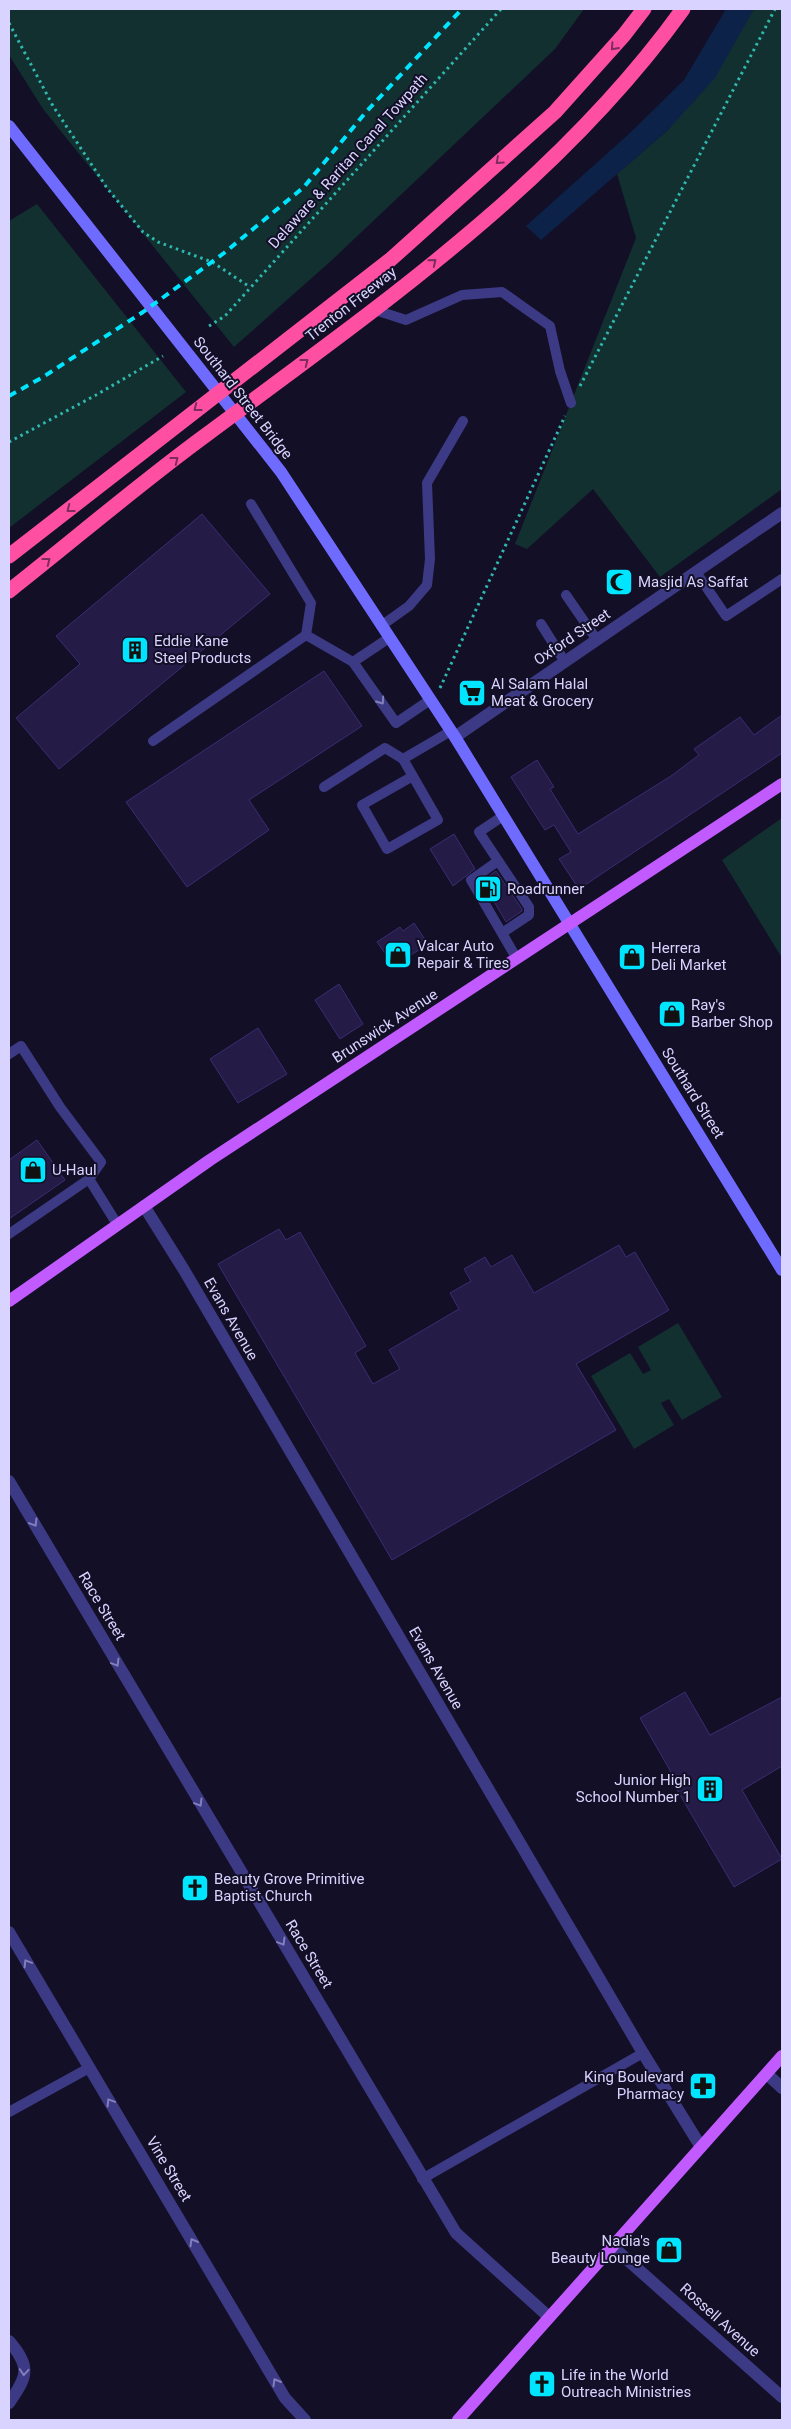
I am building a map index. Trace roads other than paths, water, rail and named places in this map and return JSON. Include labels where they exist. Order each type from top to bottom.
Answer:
[{"type":"highway","name":"Trenton Freeway","points":[[9,556],[390,260],[555,112],[624,35],[644,9]]},
{"type":"highway","name":"Trenton Freeway","points":[[9,591],[204,436],[267,392],[507,200],[551,161],[637,70],[683,9]]},
{"type":"main road","name":"Brunswick Avenue","points":[[9,1301],[117,1224],[782,784]]},
{"type":"main road","points":[[461,2419],[549,2317],[782,2056]]},
{"type":"street","name":"Southard Street Bridge","points":[[9,126],[281,472],[432,702]]},
{"type":"street","name":"Oxford Street","points":[[453,734],[565,662],[782,513]]},
{"type":"street","name":"Southard Street","points":[[432,702],[782,1270]]},
{"type":"street","name":"Evans Avenue","points":[[144,1206],[329,1515],[643,2053],[701,2147]]},
{"type":"street","name":"Race Street","points":[[9,1481],[456,2233],[549,2317]]},
{"type":"street","name":"Vine Street","points":[[9,1932],[285,2398],[305,2420]]},
{"type":"street","points":[[767,2074],[782,2088]]},
{"type":"street","name":"Rossell Avenue","points":[[613,2247],[782,2398]]},
{"type":"street","points":[[9,2341],[18,2352],[25,2367],[23,2381],[9,2403]]},
{"type":"lane","points":[[372,309],[406,320],[462,295],[502,292],[550,326],[560,371],[571,403]]},
{"type":"lane","points":[[381,626],[409,606],[427,585],[430,559],[426,483],[463,421]]},
{"type":"lane","points":[[153,741],[306,635],[310,603],[252,504]]},
{"type":"lane","points":[[696,572],[726,616],[782,579]]},
{"type":"lane","points":[[566,595],[596,640]]},
{"type":"lane","points":[[541,624],[565,662]]},
{"type":"lane","points":[[306,635],[353,662],[396,723],[432,702]]},
{"type":"lane","points":[[353,662],[390,638]]},
{"type":"lane","points":[[403,759],[453,734]]},
{"type":"lane","points":[[324,787],[385,748],[403,759],[413,776],[438,820],[387,849],[362,805],[413,776]]},
{"type":"lane","points":[[502,933],[529,915],[529,907],[479,832],[503,816]]},
{"type":"lane","points":[[498,861],[471,880],[517,959]]},
{"type":"lane","points":[[9,1054],[21,1046],[60,1107],[101,1162],[90,1179],[9,1234]]},
{"type":"lane","points":[[90,1179],[117,1224]]},
{"type":"lane","points":[[422,2178],[643,2053]]},
{"type":"lane","points":[[9,2112],[89,2068]]},
{"type":"water","points":[[726,9],[754,9],[715,78],[669,129],[541,240],[526,226],[630,133],[684,80]]},
{"type":"railway","points":[[9,396],[43,377],[143,312],[224,253],[304,187],[366,112],[462,9]]},
{"type":"place","name":"Masjid As Saffat","points":[[619,582]]},
{"type":"place","name":"Eddie Kane Steel Products","points":[[135,650]]},
{"type":"place","name":"Al Salam Halal Meat & Grocery","points":[[472,693]]},
{"type":"place","name":"Roadrunner","points":[[488,889]]},
{"type":"place","name":"Valcar Auto Repair & Tires","points":[[398,955]]},
{"type":"place","name":"Herrera Deli Market","points":[[632,957]]},
{"type":"place","name":"Ray's Barber Shop","points":[[672,1014]]},
{"type":"place","name":"U-Haul","points":[[33,1170]]},
{"type":"place","name":"Junior High School Number 1","points":[[710,1789]]},
{"type":"place","name":"Beauty Grove Primitive Baptist Church","points":[[195,1888]]},
{"type":"place","name":"King Boulevard Pharmacy","points":[[703,2086]]},
{"type":"place","name":"Nadia's Beauty Lounge","points":[[669,2250]]},
{"type":"place","name":"Life in the World Outreach Ministries","points":[[542,2384]]}]
